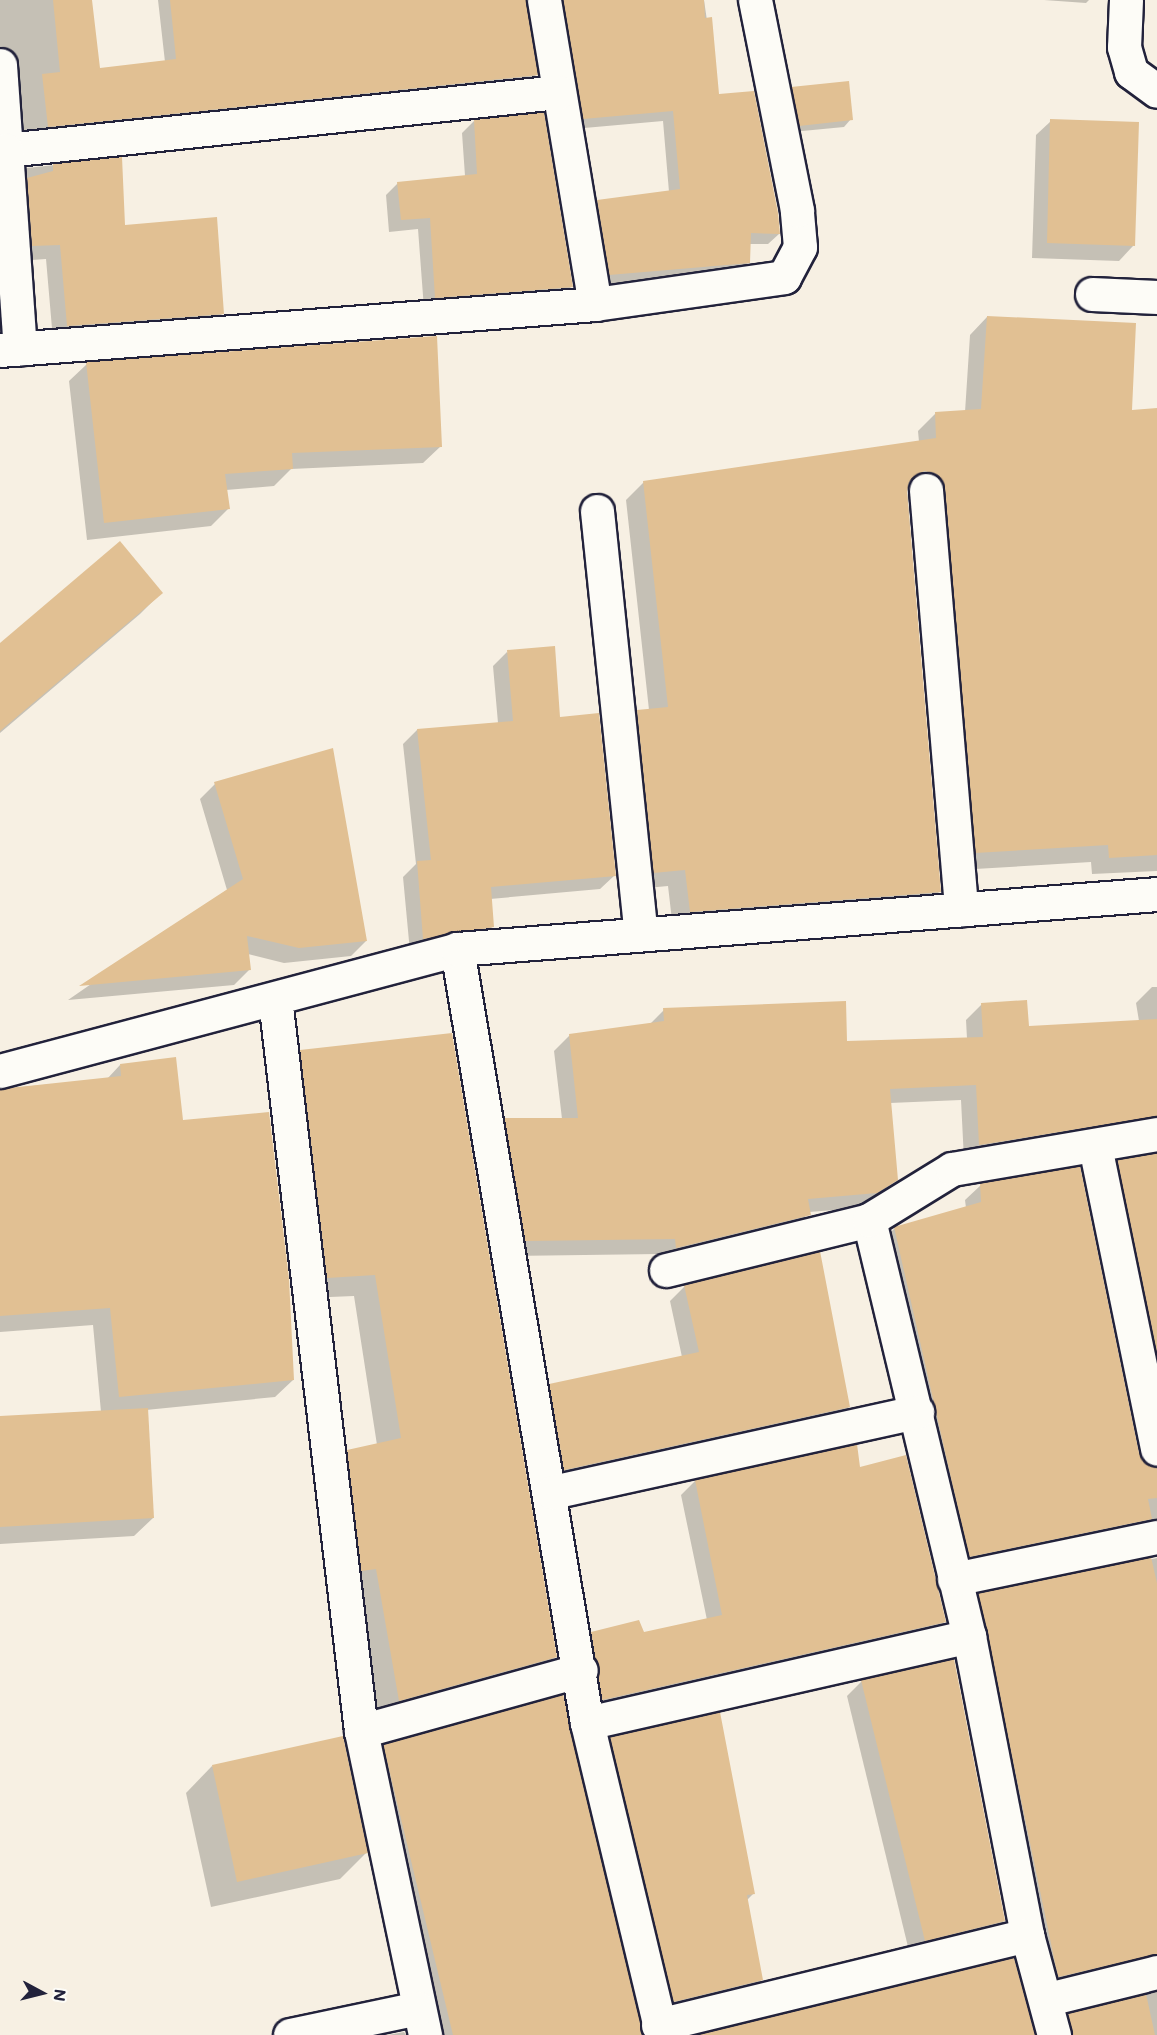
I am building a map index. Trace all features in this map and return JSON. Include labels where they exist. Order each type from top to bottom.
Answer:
[{"type":"street","points":[[544,0],[595,304]]},
{"type":"street","points":[[0,65],[6,150],[10,350],[595,304],[784,277],[800,247],[797,210],[755,0]]},
{"type":"street","points":[[1126,0],[1124,47],[1131,72],[1157,91]]},
{"type":"street","points":[[6,150],[558,92]]},
{"type":"street","points":[[1092,294],[1157,297]]},
{"type":"street","points":[[926,490],[961,910]]},
{"type":"street","points":[[597,511],[642,934]]},
{"type":"street","points":[[0,1071],[275,999],[457,948],[1157,894]]},
{"type":"street","points":[[457,948],[552,1492],[581,1670],[587,1723],[660,2030],[1027,1935]]},
{"type":"street","points":[[275,999],[361,1731],[421,2022],[290,2035]]},
{"type":"street","points":[[666,1270],[869,1220],[952,1169],[1157,1134]]},
{"type":"street","points":[[1095,1146],[1157,1449]]},
{"type":"street","points":[[869,1220],[969,1636],[1027,1935],[1048,1999],[1054,2035]]},
{"type":"street","points":[[552,1492],[916,1412]]},
{"type":"street","points":[[954,1579],[1157,1537]]},
{"type":"street","points":[[587,1723],[969,1636]]},
{"type":"street","points":[[361,1731],[581,1670]]},
{"type":"street","points":[[1048,1999],[1157,1972]]},
{"type":"building","points":[[53,0],[92,0],[100,68],[176,59],[170,0],[526,0],[538,75],[48,127],[42,74],[60,72]]},
{"type":"building","points":[[563,0],[704,0],[705,18],[712,17],[719,94],[754,91],[778,213],[780,234],[751,233],[750,263],[609,275],[597,200],[680,189],[673,111],[583,119]]},
{"type":"building","points":[[849,81],[853,120],[799,126],[791,87]]},
{"type":"building","points":[[544,112],[573,287],[435,298],[430,218],[401,220],[397,182],[477,174],[474,120]]},
{"type":"building","points":[[1050,119],[1139,122],[1135,246],[1047,243]]},
{"type":"building","points":[[122,157],[125,225],[217,217],[224,314],[67,326],[60,245],[32,246],[27,178],[53,171],[53,164]]},
{"type":"building","points":[[987,316],[1136,323],[1132,410],[1157,408],[1157,855],[1109,858],[1108,845],[975,853],[945,488],[934,473],[924,471],[909,482],[907,492],[941,892],[690,912],[685,870],[653,873],[637,710],[668,707],[643,481],[936,438],[935,412],[981,409]]},
{"type":"building","points":[[437,336],[442,447],[292,453],[293,469],[225,474],[230,509],[104,523],[86,362]]},
{"type":"building","points":[[120,541],[163,593],[0,731],[0,643]]},
{"type":"building","points":[[555,646],[560,717],[599,713],[616,876],[491,887],[494,927],[423,939],[417,861],[431,860],[417,729],[513,721],[507,650]]},
{"type":"building","points":[[333,748],[367,941],[299,948],[247,936],[251,970],[79,986],[243,879],[214,782]]},
{"type":"building","points":[[1027,1000],[1029,1026],[1157,1019],[1157,1116],[979,1145],[976,1085],[890,1089],[898,1180],[877,1193],[808,1199],[811,1215],[676,1248],[675,1239],[525,1241],[504,1118],[578,1118],[569,1034],[664,1021],[663,1008],[846,1001],[847,1041],[983,1037],[981,1003]]},
{"type":"building","points":[[452,1033],[557,1657],[399,1701],[376,1569],[361,1571],[347,1450],[401,1438],[375,1275],[327,1278],[300,1050]]},
{"type":"building","points":[[176,1057],[183,1120],[269,1112],[289,1279],[294,1380],[119,1397],[110,1308],[0,1316],[0,1089],[121,1076],[120,1064]]},
{"type":"building","points":[[1157,1153],[1157,1355],[1117,1160]]},
{"type":"building","points":[[1080,1166],[1139,1453],[1157,1467],[1157,1498],[1148,1499],[1152,1519],[969,1557],[894,1227],[981,1202],[980,1183]]},
{"type":"building","points":[[820,1251],[850,1407],[564,1470],[549,1384],[699,1352],[684,1285]]},
{"type":"building","points":[[148,1408],[154,1518],[0,1527],[0,1416]]},
{"type":"building","points":[[857,1444],[860,1467],[906,1455],[946,1622],[602,1700],[591,1632],[639,1620],[644,1632],[722,1615],[695,1480]]},
{"type":"building","points":[[1151,1557],[1157,1583],[1157,1954],[1058,1977],[978,1593]]},
{"type":"building","points":[[954,1659],[1005,1921],[925,1941],[861,1680]]},
{"type":"building","points":[[563,1694],[643,2035],[453,2035],[383,1744]]},
{"type":"building","points":[[720,1712],[755,1894],[747,1895],[763,1980],[673,2002],[610,1737]]},
{"type":"building","points":[[343,1736],[368,1853],[237,1882],[212,1765]]},
{"type":"building","points":[[1014,1958],[1035,2035],[696,2035]]},
{"type":"building","points":[[1146,1994],[1155,2035],[1072,2035],[1068,2013]]}]
